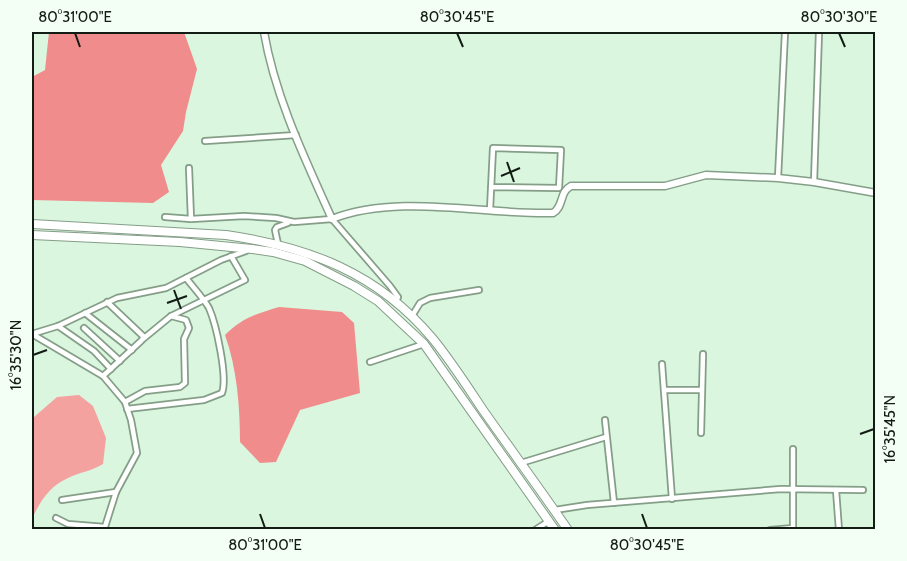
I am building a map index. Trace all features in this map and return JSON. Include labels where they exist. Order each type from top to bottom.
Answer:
[{"type":"highway","points":[[32,224],[226,235],[305,251],[360,277],[396,302],[434,340],[568,530]]},
{"type":"highway","points":[[32,235],[180,242],[273,252],[305,261],[354,286],[378,301],[424,344],[555,530]]},
{"type":"street","points":[[264,32],[267,51],[286,111],[332,219],[390,286],[398,297],[396,302]]},
{"type":"street","points":[[777,178],[785,32]]},
{"type":"street","points":[[814,182],[819,32]]},
{"type":"street","points":[[205,141],[296,135]]},
{"type":"street","points":[[490,210],[491,186],[494,148],[561,150],[559,188],[491,186]]},
{"type":"street","points":[[189,168],[191,219]]},
{"type":"street","points":[[278,244],[275,235],[277,226],[294,222],[332,219],[369,209],[442,207],[553,213],[560,208],[564,191],[576,186],[665,186],[706,176],[777,178],[876,193]]},
{"type":"street","points":[[165,217],[191,219],[244,216],[276,218],[294,222]]},
{"type":"street","points":[[32,334],[58,326],[107,302],[166,288],[231,256],[252,249]]},
{"type":"street","points":[[103,376],[171,316],[245,280],[231,256]]},
{"type":"street","points":[[127,410],[204,400],[222,393],[225,382],[223,367],[209,308],[186,278]]},
{"type":"street","points":[[412,316],[420,303],[430,298],[478,290]]},
{"type":"street","points":[[107,302],[142,335],[143,339]]},
{"type":"street","points":[[86,313],[132,350]]},
{"type":"street","points":[[125,402],[145,391],[180,387],[185,383],[184,339],[189,328],[186,320],[171,316]]},
{"type":"street","points":[[58,326],[94,351],[111,369]]},
{"type":"street","points":[[84,328],[120,361]]},
{"type":"street","points":[[32,334],[103,376],[125,402],[137,453],[116,492],[105,528],[77,525],[56,518]]},
{"type":"street","points":[[370,362],[424,344]]},
{"type":"street","points":[[701,433],[703,354]]},
{"type":"street","points":[[662,364],[672,499]]},
{"type":"street","points":[[664,390],[701,390]]},
{"type":"street","points":[[605,420],[614,503]]},
{"type":"street","points":[[521,463],[606,436]]},
{"type":"street","points":[[770,530],[793,529],[793,449]]},
{"type":"street","points":[[555,510],[792,489],[863,490]]},
{"type":"street","points":[[836,490],[838,530]]},
{"type":"street","points":[[62,500],[116,492]]},
{"type":"street","points":[[535,530],[549,520]]},
{"type":"shaded area","points":[[49,32],[184,32],[197,69],[183,131],[161,165],[169,192],[153,203],[32,200],[32,77],[45,70]]},
{"type":"shaded area","points":[[279,307],[342,312],[354,323],[360,393],[300,410],[276,462],[260,463],[240,442],[237,388],[225,335],[237,324],[250,317]]},
{"type":"shaded area","points":[[79,395],[93,406],[106,438],[103,464],[56,485],[42,500],[32,519],[32,415],[34,417],[57,397]]}]
